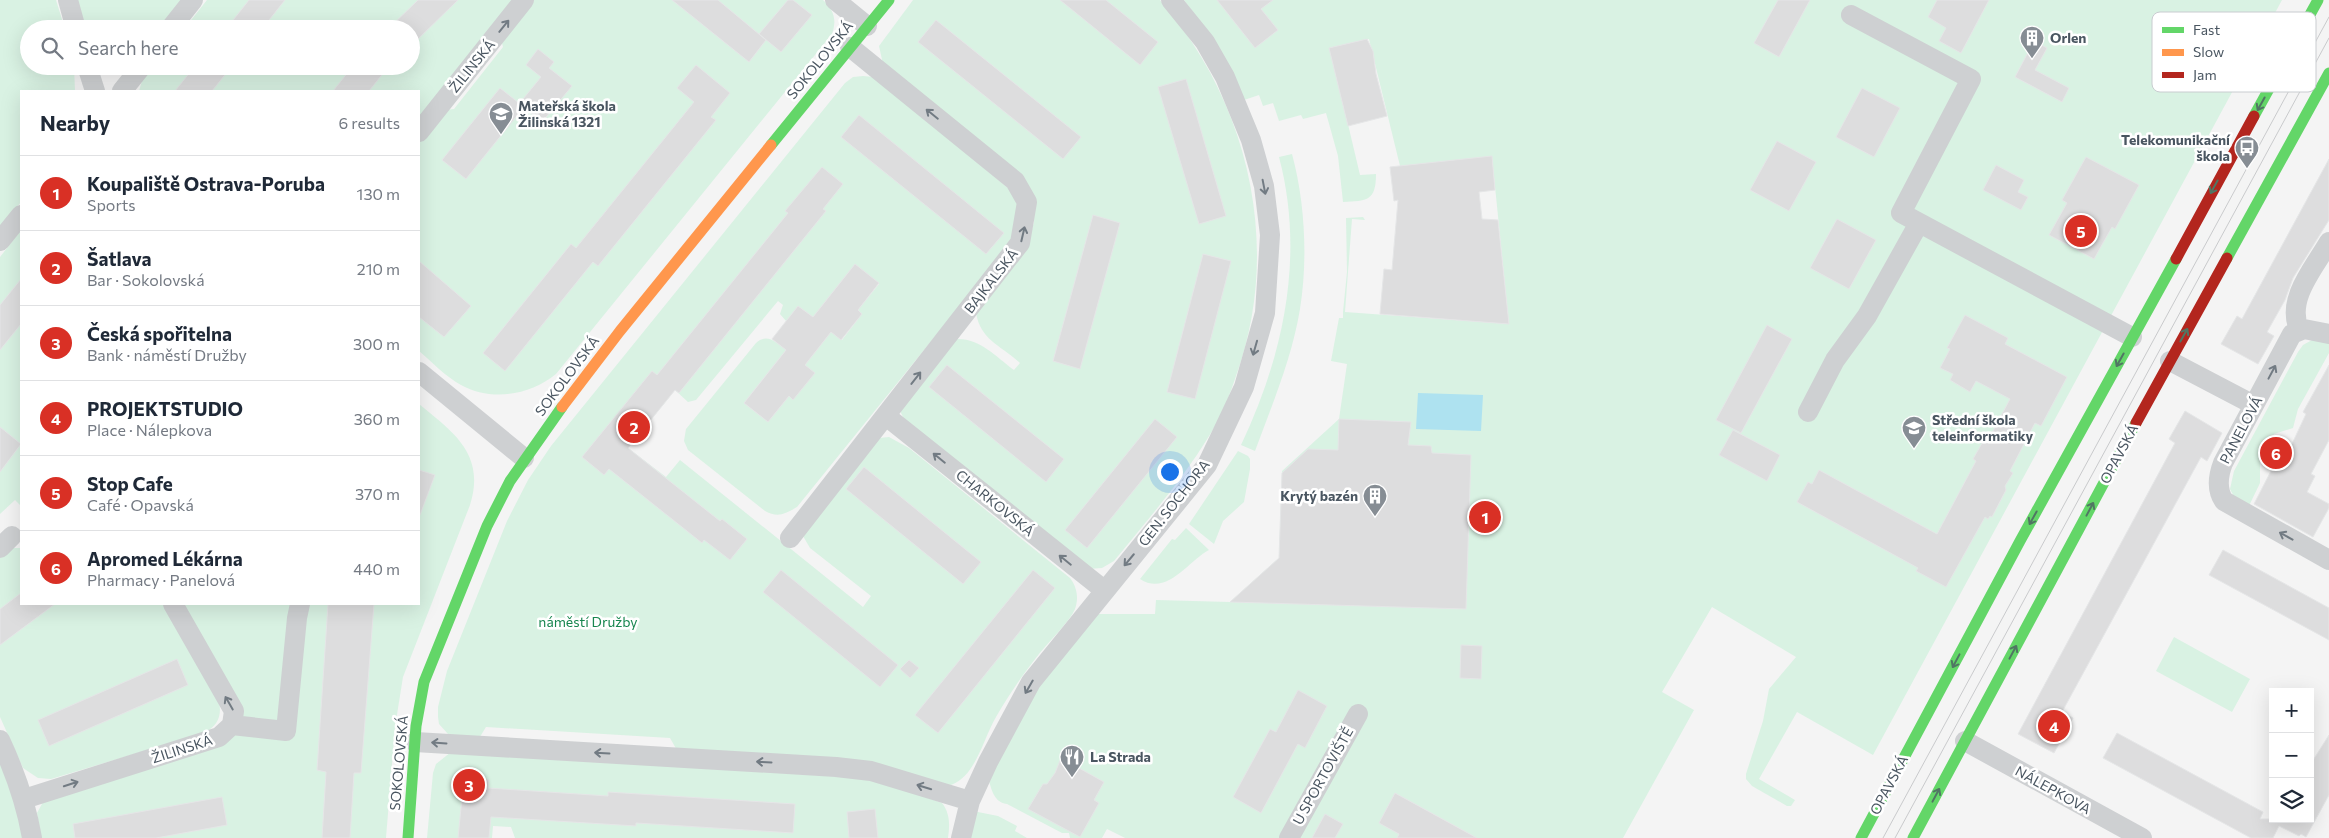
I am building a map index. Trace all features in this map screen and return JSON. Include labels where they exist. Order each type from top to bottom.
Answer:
[{"type":"main road","name":"SOKOLOVSKÁ","points":[[408,838],[420,696],[432,659],[493,512],[524,458],[620,331],[888,0]]},
{"type":"main road","name":"OPAVSKÁ","points":[[2311,12],[2318,0]]},
{"type":"main road","name":"OPAVSKÁ","points":[[1913,838],[2170,361],[2329,72]]},
{"type":"main road","name":"OPAVSKÁ","points":[[1861,838],[2132,337],[2267,92]]},
{"type":"street","points":[[68,0],[74,20]]},
{"type":"street","points":[[177,20],[193,0]]},
{"type":"street","name":"ŽILINSKÁ","points":[[420,131],[524,0]]},
{"type":"street","points":[[835,0],[868,26]]},
{"type":"street","name":"GEN. SOCHORA","points":[[961,838],[970,801],[988,762],[1031,682],[1104,590],[1208,465],[1244,387],[1265,313],[1270,235],[1264,186],[1251,140],[1225,77],[1205,42],[1171,0]]},
{"type":"street","points":[[1851,16],[1970,79],[1901,213],[2132,337]]},
{"type":"street","name":"BAJKALSKÁ","points":[[790,538],[1020,243],[1027,202],[1015,181],[850,47]]},
{"type":"street","points":[[90,75],[95,90]]},
{"type":"street","points":[[123,90],[135,75]]},
{"type":"street","points":[[0,241],[20,216]]},
{"type":"street","points":[[1808,412],[1835,360],[1867,316],[1919,223]]},
{"type":"street","points":[[2325,333],[2299,329],[2295,319],[2296,300],[2329,242]]},
{"type":"street","name":"PANELOVÁ","points":[[2299,329],[2288,340],[2220,470],[2219,482],[2221,497],[2224,501],[2329,560]]},
{"type":"street","points":[[2170,361],[2254,405]]},
{"type":"street","points":[[420,373],[524,458]]},
{"type":"street","name":"CHARKOVSKÁ","points":[[886,416],[1104,590]]},
{"type":"street","points":[[174,605],[234,710],[232,725],[286,731],[300,605]]},
{"type":"street","name":"U SPORTOVIŠTĚ","points":[[1289,838],[1358,714]]},
{"type":"street","name":"ŽILINSKÁ","points":[[24,799],[220,737],[232,725]]},
{"type":"street","points":[[0,740],[14,770],[24,799],[32,838]]},
{"type":"street","points":[[415,742],[836,767],[871,772],[970,801]]},
{"type":"street","name":"NÁLEPKOVA","points":[[1964,742],[2142,838]]},
{"type":"green space","points":[[0,0],[56,0],[62,20],[20,20],[20,75],[74,75],[75,90],[20,90],[20,203],[0,228]]},
{"type":"green space","points":[[75,0],[184,0],[168,20],[81,20]]},
{"type":"green space","points":[[207,0],[517,0],[420,120],[420,90],[139,90],[146,75],[420,75],[420,20],[191,20]]},
{"type":"green space","points":[[533,0],[823,0],[834,16],[832,34],[556,374],[535,387],[510,394],[498,395],[473,390],[455,382],[420,352],[420,141],[445,110],[454,109],[503,47],[501,39]]},
{"type":"green space","points":[[913,0],[1160,0],[1191,41],[1216,85],[1236,131],[1249,180],[1256,229],[1256,280],[1249,330],[1235,379],[1221,416],[1195,458],[1114,561],[1102,568],[1088,569],[909,428],[901,413],[901,403],[956,339],[973,341],[994,354],[1014,370],[1020,363],[987,336],[982,330],[976,313],[1028,244],[1034,222],[1031,198],[883,64],[879,46]]},
{"type":"green space","points":[[1184,0],[2282,0],[2275,12],[2152,12],[2152,92],[2232,92],[1873,755],[1797,712],[1759,779],[1795,800],[1791,806],[1787,806],[1752,786],[1746,779],[1746,774],[1763,721],[1769,689],[1796,657],[1712,607],[1662,692],[1694,710],[1623,838],[1477,838],[1395,793],[1379,823],[1399,834],[1397,838],[1125,838],[1107,829],[1102,838],[1070,838],[1069,833],[1062,833],[1002,803],[995,797],[987,774],[1028,700],[1095,614],[1155,614],[1156,600],[1230,602],[1279,558],[1282,471],[1339,419],[1347,364],[1331,361],[1339,318],[1343,318],[1347,272],[1346,218],[1363,217],[1365,220],[1352,219],[1345,312],[1509,324],[1492,157],[1400,166],[1369,39],[1330,48],[1360,175],[1376,174],[1374,190],[1368,198],[1343,202],[1338,156],[1326,113],[1303,119],[1301,115],[1279,121],[1273,103],[1263,106],[1259,95],[1244,100],[1215,42]]},
{"type":"green space","name":"náměstí Družby","points":[[853,77],[874,77],[1014,193],[1020,211],[1013,240],[797,507],[778,515],[765,511],[688,450],[684,441],[686,429],[756,343],[764,339],[779,344],[786,350],[744,403],[768,422],[789,396],[805,365],[831,332],[842,340],[862,314],[858,310],[879,284],[855,264],[813,317],[798,306],[786,321],[780,314],[783,305],[778,301],[696,400],[688,402],[675,390],[628,448],[666,477],[680,460],[863,607],[871,596],[810,548],[803,536],[879,438],[889,437],[909,448],[1070,578],[1076,589],[1077,597],[1072,614],[1043,649],[1011,693],[991,726],[978,756],[967,774],[951,785],[678,752],[670,738],[486,727],[478,740],[448,734],[439,724],[438,717],[438,707],[447,671],[507,521],[528,480],[551,446],[845,83]]},
{"type":"green space","points":[[1292,154],[1300,191],[1304,231],[1304,270],[1300,309],[1287,363],[1255,451],[1241,445],[1269,376],[1286,304],[1290,267],[1290,231],[1287,194],[1279,157]]},
{"type":"green space","points":[[20,231],[20,505],[15,500],[0,514],[0,257]]},
{"type":"green space","points":[[2312,340],[2329,340],[2329,353],[2298,409],[2293,428],[2274,434],[2260,461],[2260,483],[2247,510],[2238,504],[2230,489],[2234,471],[2298,352],[2303,345]]},
{"type":"green space","points":[[420,405],[444,424],[463,446],[470,458],[474,472],[474,487],[470,505],[403,677],[395,727],[386,838],[41,838],[37,813],[43,802],[240,729],[179,605],[420,605]]},
{"type":"green space","points":[[1238,451],[1250,459],[1244,502],[1223,521],[1214,544],[1189,524]]},
{"type":"green space","points":[[1186,528],[1209,550],[1168,580],[1150,583],[1140,579],[1172,539],[1175,540]]},
{"type":"green space","points":[[13,548],[20,548],[20,605],[164,605],[219,701],[220,711],[216,724],[204,733],[51,779],[38,778],[23,768],[0,717],[0,558]]},
{"type":"green space","points":[[2174,637],[2250,679],[2232,712],[2156,671]]},
{"type":"green space","points":[[451,752],[858,778],[898,787],[942,803],[949,819],[948,838],[515,838],[511,827],[493,826],[492,838],[427,838],[433,773],[436,764]]},
{"type":"green space","points":[[0,761],[14,800],[23,838],[0,838]]},
{"type":"green space","points":[[973,811],[998,816],[1017,826],[1015,831],[1027,838],[966,838]]},
{"type":"water","points":[[1418,393],[1483,395],[1481,431],[1416,429]]},
{"type":"building","points":[[249,0],[285,0],[269,20],[233,20]]},
{"type":"building","points":[[418,0],[458,0],[420,37],[420,20],[397,20]]},
{"type":"building","points":[[672,0],[718,0],[766,40],[749,62]]},
{"type":"building","points":[[788,0],[793,0],[812,15],[781,52],[759,34]]},
{"type":"building","points":[[1060,0],[1106,0],[1158,42],[1140,65]]},
{"type":"building","points":[[1217,0],[1273,0],[1261,9],[1278,30],[1255,48]]},
{"type":"building","points":[[1778,0],[1810,0],[1779,57],[1754,43]]},
{"type":"building","points":[[1937,0],[1989,0],[1961,53],[1939,41],[1946,28],[1928,17]]},
{"type":"building","points":[[936,20],[1081,137],[1063,159],[918,42]]},
{"type":"building","points":[[1367,39],[1373,51],[1376,74],[1387,116],[1348,126],[1329,48]]},
{"type":"building","name":"Orlen","points":[[2034,41],[2047,48],[2035,70],[2069,88],[2062,102],[2015,77]]},
{"type":"building","points":[[538,49],[554,62],[549,68],[572,86],[542,122],[519,104],[541,77],[526,65]]},
{"type":"building","points":[[696,65],[730,93],[711,117],[716,120],[598,266],[593,262],[505,371],[483,353],[571,244],[576,248],[694,102],[677,88]]},
{"type":"building","points":[[188,75],[225,75],[213,90],[176,90]]},
{"type":"building","points":[[346,75],[382,75],[370,90],[334,90]]},
{"type":"building","points":[[1186,79],[1226,216],[1199,224],[1158,87]]},
{"type":"building","points":[[500,88],[524,107],[466,179],[442,160]]},
{"type":"building","points":[[1862,88],[1900,108],[1874,157],[1836,137]]},
{"type":"building","points":[[859,115],[1004,233],[986,254],[841,137]]},
{"type":"building","points":[[1777,141],[1816,162],[1789,211],[1750,190]]},
{"type":"building","points":[[1492,156],[1495,190],[1479,192],[1482,219],[1498,220],[1509,324],[1380,314],[1384,269],[1392,270],[1398,200],[1394,201],[1390,167]]},
{"type":"building","points":[[2086,157],[2139,185],[2115,229],[2112,227],[2094,259],[2049,235],[2067,203],[2062,200]]},
{"type":"building","points":[[2329,159],[2329,220],[2293,278],[2285,300],[2267,332],[2274,336],[2258,364],[2221,344],[2237,316],[2242,319]]},
{"type":"building","points":[[1996,165],[2024,180],[2018,192],[2028,197],[2021,210],[1983,190]]},
{"type":"building","points":[[822,167],[843,184],[823,209],[826,211],[679,393],[675,390],[628,448],[720,521],[722,519],[747,539],[730,560],[704,540],[702,543],[609,469],[604,475],[582,457],[652,371],[657,375],[788,213],[785,211]]},
{"type":"building","points":[[1093,215],[1120,223],[1080,369],[1053,361]]},
{"type":"building","points":[[1837,219],[1876,240],[1849,289],[1810,268]]},
{"type":"building","points":[[1203,254],[1231,261],[1195,399],[1167,392]]},
{"type":"building","points":[[420,262],[471,306],[444,337],[420,318]]},
{"type":"building","points":[[855,264],[879,283],[858,310],[862,314],[841,340],[831,332],[805,365],[815,373],[793,400],[789,396],[768,422],[744,403],[786,350],[772,339],[798,306],[813,317]]},
{"type":"building","points":[[20,280],[20,325],[0,350],[0,305]]},
{"type":"building","points":[[1965,315],[2008,338],[2005,344],[2067,377],[2041,426],[2035,423],[2010,471],[2013,473],[2005,486],[2006,490],[1992,517],[1990,516],[1988,519],[1985,517],[1946,587],[1916,571],[1918,568],[1797,502],[1808,482],[1812,484],[1819,470],[1937,534],[1976,461],[1973,459],[1985,438],[1993,431],[2010,399],[1976,381],[1970,392],[1950,380],[1953,374],[1940,368],[1950,349],[1947,348]]},
{"type":"building","points":[[1767,325],[1792,339],[1741,433],[1716,420]]},
{"type":"building","points":[[947,365],[1064,459],[1046,482],[929,387]]},
{"type":"building","points":[[2329,365],[2329,440],[2311,474],[2315,476],[2307,492],[2329,504],[2329,508],[2313,537],[2254,504],[2273,467],[2264,462],[2277,439],[2291,446],[2306,414],[2303,412]]},
{"type":"building","points":[[2185,411],[2222,433],[2207,461],[2201,457],[2062,712],[2073,718],[2054,753],[2018,734],[2175,443],[2169,439]]},
{"type":"building","points":[[1155,419],[1177,437],[1087,548],[1065,530]]},
{"type":"building","name":"Krytý bazén","points":[[1339,419],[1411,422],[1408,445],[1431,446],[1432,453],[1471,455],[1466,609],[1230,602],[1279,558],[1282,473],[1308,449],[1338,450]]},
{"type":"building","points":[[0,427],[20,443],[20,445],[0,472]]},
{"type":"building","points":[[1733,430],[1780,455],[1767,481],[1719,455]]},
{"type":"building","points":[[864,467],[981,562],[963,584],[846,489]]},
{"type":"building","points":[[420,470],[435,475],[420,515]]},
{"type":"building","points":[[2223,550],[2329,608],[2329,640],[2209,575]]},
{"type":"building","points":[[781,570],[898,665],[880,687],[763,592]]},
{"type":"building","points":[[1033,570],[1055,588],[938,733],[915,715]]},
{"type":"building","points":[[20,594],[20,605],[54,605],[0,645],[0,609]]},
{"type":"building","points":[[328,605],[374,605],[361,773],[354,773],[350,838],[322,838],[326,772],[317,770]]},
{"type":"building","points":[[1461,645],[1482,646],[1481,679],[1460,678]]},
{"type":"building","points":[[177,659],[188,685],[49,746],[38,720]]},
{"type":"building","points":[[909,660],[919,668],[910,678],[900,669]]},
{"type":"building","points":[[1298,690],[1327,706],[1305,748],[1298,744],[1261,813],[1233,797],[1270,729],[1276,732]]},
{"type":"building","points":[[2117,733],[2263,812],[2260,819],[2269,819],[2269,823],[2314,823],[2306,837],[2301,834],[2299,836],[2279,826],[2273,838],[2251,838],[2103,758]]},
{"type":"building","points":[[2329,735],[2329,795],[2314,822],[2314,759]]},
{"type":"building","points":[[1061,758],[1104,782],[1094,800],[1099,803],[1080,837],[1028,809],[1043,784],[1047,784],[1055,773]]},
{"type":"building","points":[[464,777],[489,780],[488,788],[608,796],[608,792],[795,804],[793,833],[636,823],[636,826],[491,817],[489,838],[458,838]]},
{"type":"building","points":[[1395,793],[1477,838],[1397,838],[1399,834],[1379,823]]},
{"type":"building","points":[[222,797],[227,825],[156,838],[75,838],[73,824]]},
{"type":"building","points":[[875,809],[878,838],[849,838],[847,812]]},
{"type":"building","points":[[1325,814],[1343,824],[1335,838],[1312,838]]},
{"type":"tram line","points":[[2316,41],[2329,17]]},
{"type":"tram line","points":[[2316,62],[2329,38]]},
{"type":"tram line","points":[[1883,838],[2288,92]]},
{"type":"tram line","points":[[1895,838],[2300,92]]},
{"type":"traffic: fast","points":[[771,145],[889,0]]},
{"type":"traffic: fast","points":[[2311,12],[2318,0]]},
{"type":"traffic: fast","points":[[2227,258],[2329,73]]},
{"type":"traffic: fast","points":[[2254,116],[2267,92]]},
{"type":"traffic: fast","points":[[1861,838],[2020,541],[2176,259]]},
{"type":"traffic: fast","points":[[408,838],[416,726],[424,682],[487,526],[510,481],[562,407]]},
{"type":"traffic: fast","points":[[1913,838],[2136,423]]},
{"type":"traffic: slow","points":[[562,407],[620,331],[771,145]]},
{"type":"traffic: jam","points":[[2176,259],[2254,116]]},
{"type":"traffic: jam","points":[[2136,423],[2227,258]]},
{"type":"place","name":"Orlen","points":[[2032,59]]},
{"type":"place","name":"Mateřská škola Žilinská 1321","points":[[501,135]]},
{"type":"place","name":"Telekomunikační škola","points":[[2247,169]]},
{"type":"place","name":"Stop Cafe","points":[[2081,231]]},
{"type":"place","name":"Šatlava","points":[[634,427]]},
{"type":"place","name":"Střední škola teleinformatiky","points":[[1914,449]]},
{"type":"place","name":"Apromed Lékárna","points":[[2276,453]]},
{"type":"place","name":"Krytý bazén","points":[[1375,517]]},
{"type":"place","name":"Koupaliště Ostrava-Poruba","points":[[1485,517]]},
{"type":"place","name":"PROJEKTSTUDIO","points":[[2054,726]]},
{"type":"place","name":"La Strada","points":[[1072,778]]},
{"type":"place","name":"Česká spořitelna","points":[[469,785]]}]
